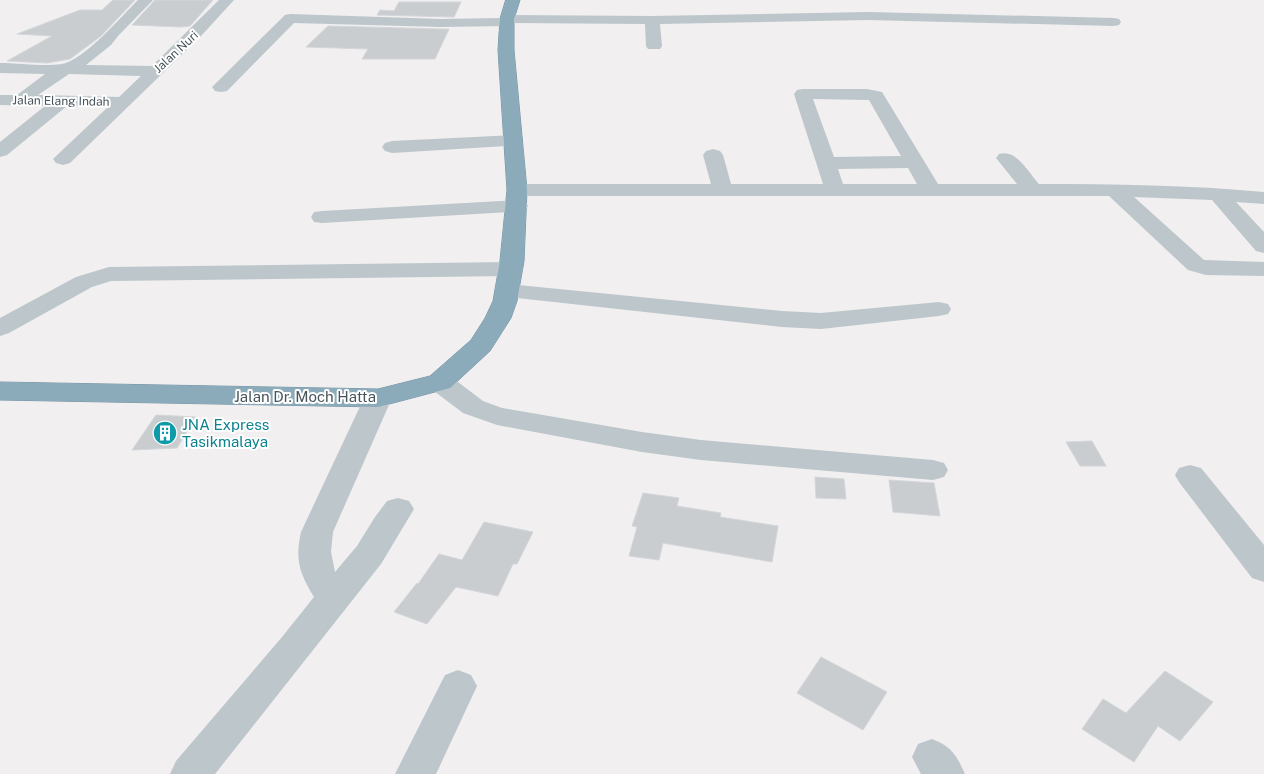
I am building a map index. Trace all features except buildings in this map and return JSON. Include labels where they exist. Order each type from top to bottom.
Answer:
[{"type":"highway","name":"Jalan Dr. Moch Hatta","points":[[0,391],[378,398],[419,389],[440,382],[481,345],[498,318],[509,280],[517,198],[506,50],[509,14]]},
{"type":"street","points":[[20,100],[50,78],[71,68],[106,42],[112,33],[146,0]]},
{"type":"street","name":"Jalan Nuri","points":[[63,159],[196,33],[227,0]]},
{"type":"street","points":[[935,6],[945,17]]},
{"type":"street","points":[[221,87],[290,18],[441,23],[509,14],[652,20],[781,16],[945,17],[1114,22]]},
{"type":"street","points":[[652,20],[654,46]]},
{"type":"street","points":[[0,68],[155,71]]},
{"type":"street","points":[[835,190],[803,94],[874,95],[931,190]]},
{"type":"street","name":"Jalan Elang Indah","points":[[0,100],[122,102]]},
{"type":"street","points":[[0,151],[64,100]]},
{"type":"street","points":[[392,147],[513,141]]},
{"type":"street","points":[[713,155],[722,190]]},
{"type":"street","points":[[1006,158],[1032,190]]},
{"type":"street","points":[[825,162],[913,162]]},
{"type":"street","points":[[322,217],[517,198],[722,190],[1114,190],[1218,194],[1264,198]]},
{"type":"street","points":[[1114,190],[1196,265],[1206,268],[1264,269]]},
{"type":"street","points":[[1218,194],[1264,246]]},
{"type":"street","points":[[0,328],[84,282],[110,274],[509,280],[646,306],[821,321],[938,309]]},
{"type":"street","points":[[440,382],[473,407],[497,416],[622,439],[701,450],[933,470]]},
{"type":"street","points":[[333,598],[314,566],[312,553],[317,532],[378,398]]},
{"type":"street","points":[[1190,475],[1264,569]]},
{"type":"street","points":[[190,774],[295,648],[369,555],[386,525],[398,509]]},
{"type":"street","points":[[415,774],[458,686]]},
{"type":"place","name":"JNA Express Tasikmalaya","points":[[165,433]]}]
